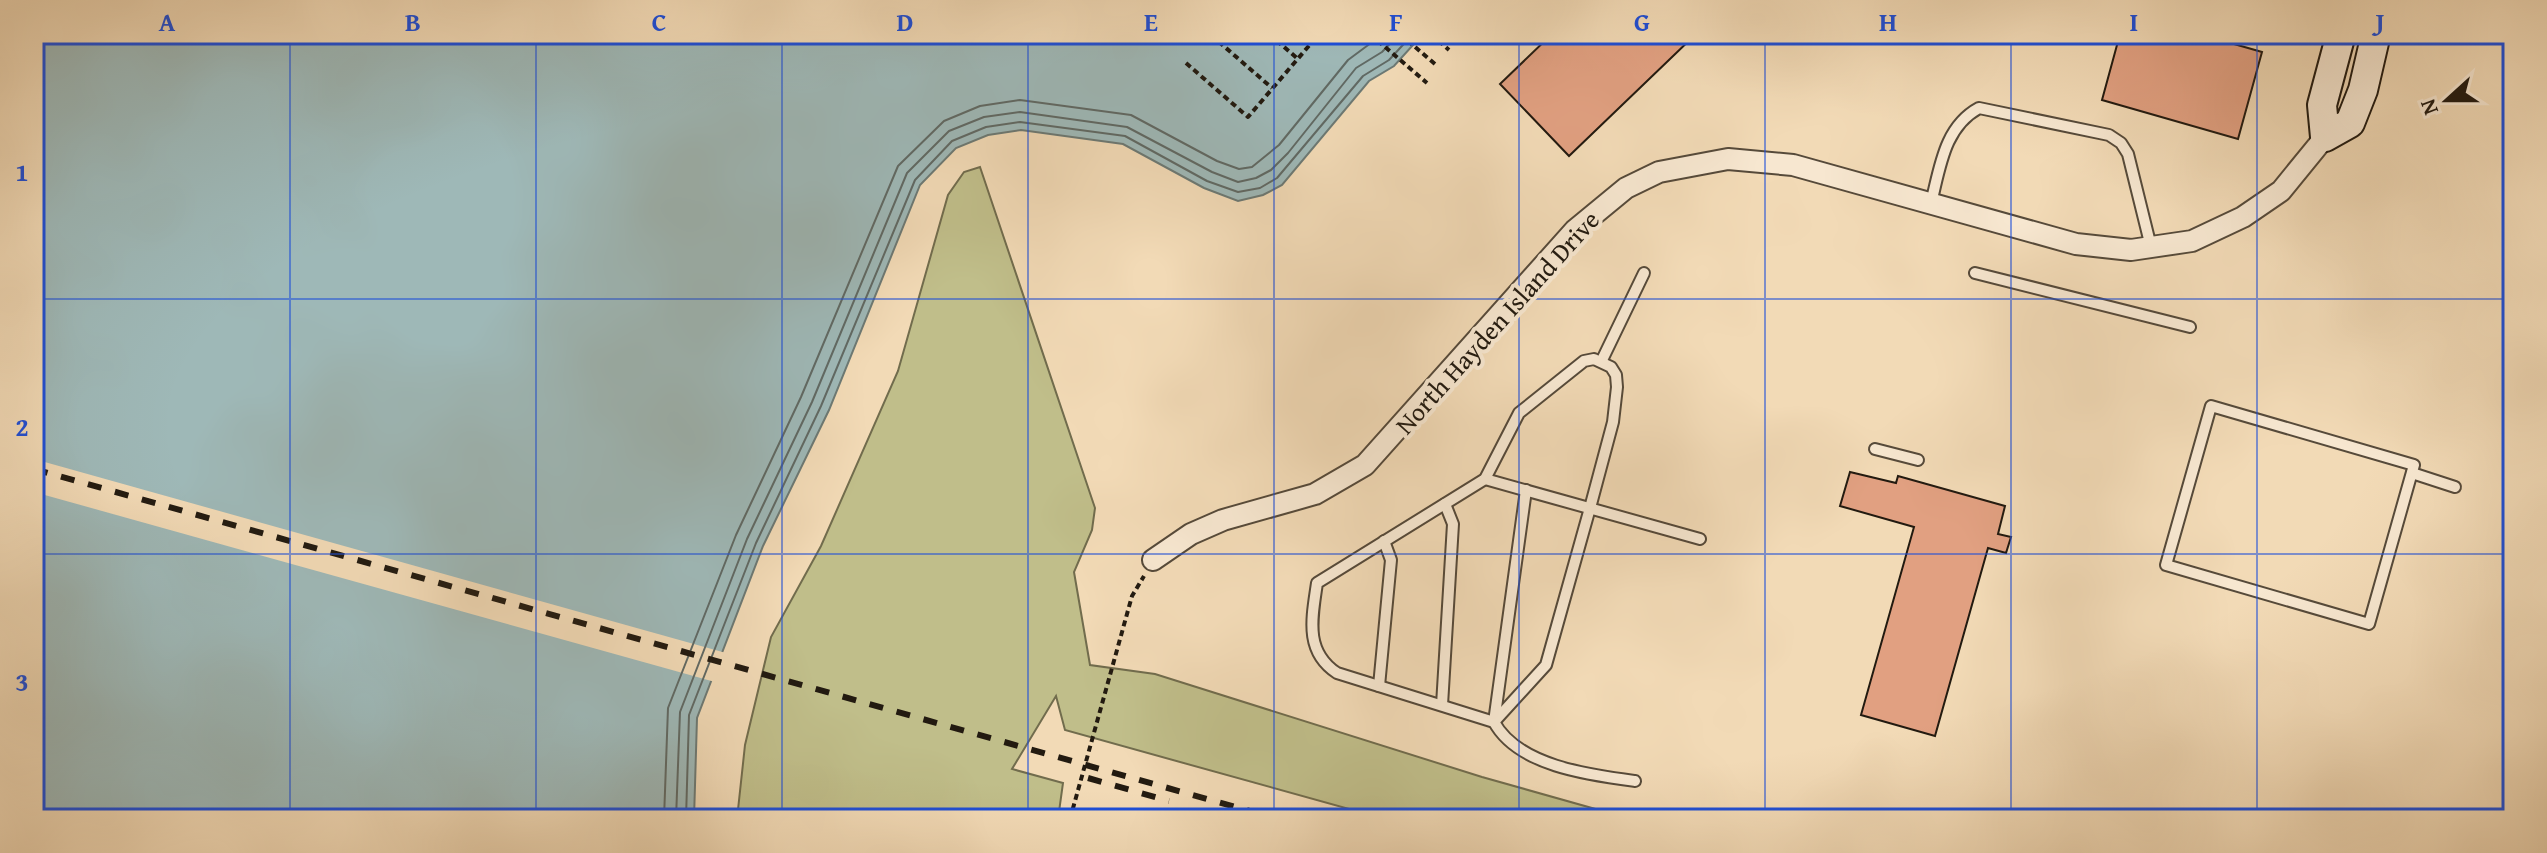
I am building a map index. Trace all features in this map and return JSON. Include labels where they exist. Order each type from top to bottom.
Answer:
[{"type":"street","points":[[2325,137],[2322,105],[2341,34]]},
{"type":"street","name":"North Hayden Island Drive","points":[[1153,560],[1191,534],[1223,520],[1315,494],[1365,465],[1575,230],[1626,188],[1659,172],[1698,163],[1759,160],[1793,165],[2076,244],[2104,249],[2151,249],[2192,241],[2264,204],[2298,173],[2325,137],[2350,123],[2363,90],[2376,34]]},
{"type":"lane","points":[[1931,203],[1946,144],[1968,114],[1979,108],[2109,135],[2121,143],[2128,154],[2151,249]]},
{"type":"lane","points":[[1602,360],[1644,273]]},
{"type":"lane","points":[[1975,273],[2190,327]]},
{"type":"lane","points":[[1494,722],[1337,673],[1324,664],[1310,627],[1317,583],[1485,479],[1519,413],[1584,361],[1602,360]]},
{"type":"lane","points":[[1494,722],[1546,665],[1613,422],[1616,375],[1602,360]]},
{"type":"lane","points":[[2211,406],[2414,465],[2412,473],[2369,624],[2166,565],[2211,406]]},
{"type":"lane","points":[[1875,449],[1918,460]]},
{"type":"lane","points":[[2412,473],[2455,487]]},
{"type":"lane","points":[[1485,479],[1700,539]]},
{"type":"lane","points":[[1526,490],[1494,722],[1504,739],[1547,762],[1601,777],[1635,781]]},
{"type":"lane","points":[[1442,705],[1453,524],[1445,504]]},
{"type":"lane","points":[[1379,686],[1391,560],[1384,541]]},
{"type":"path","points":[[1269,34],[1298,59]]},
{"type":"path","points":[[1186,63],[1248,117],[1319,34]]},
{"type":"path","points":[[1370,34],[1427,83]]},
{"type":"path","points":[[1400,34],[1435,64]]},
{"type":"path","points":[[1431,34],[1449,50]]},
{"type":"path","points":[[1211,35],[1272,88]]},
{"type":"path","points":[[1070,819],[1132,596],[1153,560]]},
{"type":"shaded area","points":[[980,167],[1095,508],[1092,530],[1074,572],[1090,665],[1155,674],[1482,777],[1631,819],[1385,819],[1065,730],[1056,696],[1012,769],[1063,783],[1058,819],[737,819],[745,745],[771,637],[821,546],[898,371],[948,195],[964,172]]},
{"type":"water","points":[[34,34],[1423,34],[1394,66],[1369,81],[1282,185],[1263,195],[1238,201],[1204,188],[1123,144],[1021,130],[988,135],[956,148],[920,185],[829,410],[763,546],[697,718],[694,819],[34,819]]},
{"type":"pier","points":[[34,459],[726,653],[715,682],[34,492]]},
{"type":"building","points":[[1552,34],[1696,34],[1569,156],[1500,84]]},
{"type":"building","points":[[2120,34],[2199,34],[2262,52],[2238,139],[2102,100]]},
{"type":"building","points":[[1850,472],[1896,483],[1898,476],[2005,506],[1998,534],[2011,537],[2006,553],[1988,548],[1935,736],[1861,715],[1914,527],[1840,506]]},
{"type":"railway","points":[[34,469],[1278,819]]},
{"type":"railway","points":[[1088,778],[1169,801]]}]
